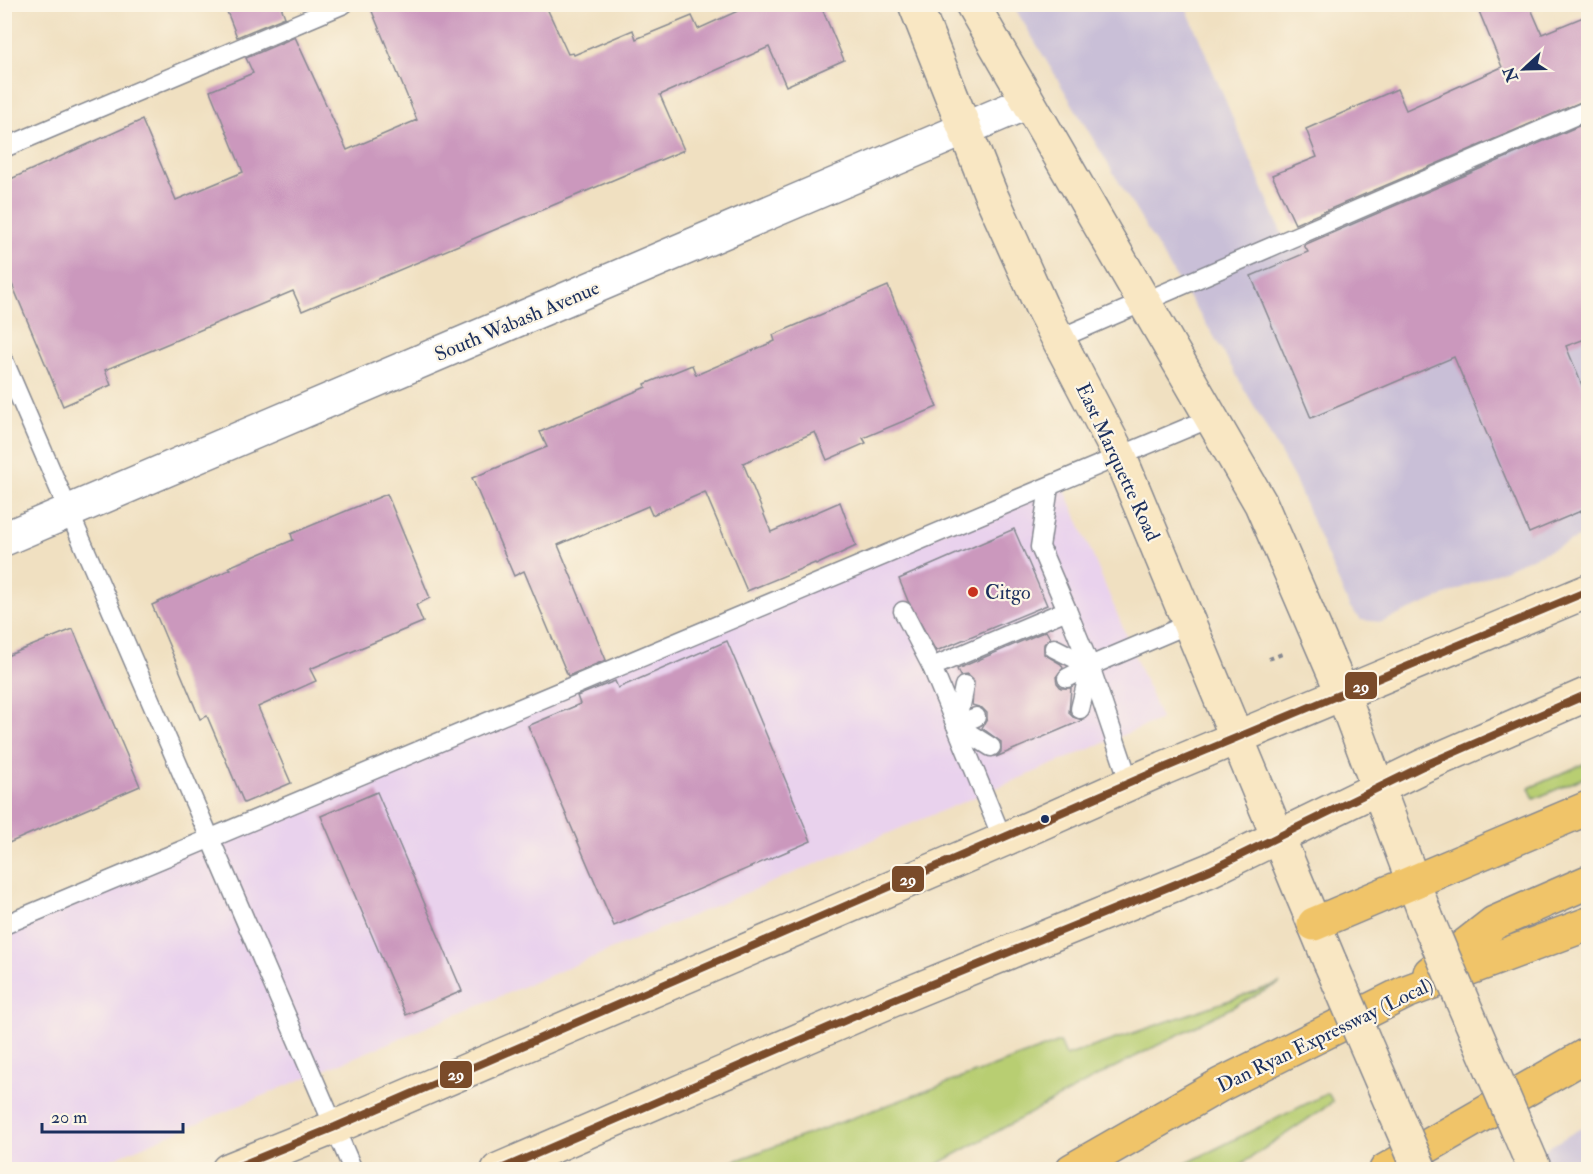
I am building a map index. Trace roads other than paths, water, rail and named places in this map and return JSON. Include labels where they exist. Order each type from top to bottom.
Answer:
[{"type":"highway","points":[[1314,924],[1588,808]]},
{"type":"highway","points":[[1406,992],[1494,923],[1588,882]]},
{"type":"highway","name":"Dan Ryan Expressway (Local)","points":[[1072,1170],[1220,1085],[1406,992],[1588,924]]},
{"type":"highway","points":[[1386,1170],[1588,1054]]},
{"type":"main road","name":"East Marquette Road","points":[[915,4],[992,195],[1058,339],[1120,457],[1191,623],[1314,924],[1420,1170]]},
{"type":"main road","points":[[972,4],[1213,417],[1261,504],[1343,694],[1426,920],[1535,1170]]},
{"type":"main road","points":[[228,1170],[334,1127],[1238,737],[1588,591]]},
{"type":"main road","points":[[498,1170],[890,1001],[1210,870],[1423,766],[1588,694]]},
{"type":"street","name":"South Wabash Avenue","points":[[4,539],[1028,102]]},
{"type":"lane","points":[[4,148],[344,4]]},
{"type":"lane","points":[[1058,339],[1588,110]]},
{"type":"lane","points":[[4,361],[352,1170]]},
{"type":"lane","points":[[4,925],[1049,488],[1213,417]]},
{"type":"lane","points":[[1049,488],[1040,547],[1090,666],[1130,784]]},
{"type":"lane","points":[[903,610],[932,667],[1003,840]]},
{"type":"lane","points":[[932,667],[1067,610]]},
{"type":"lane","points":[[1067,678],[1191,623]]},
{"type":"lane","points":[[1054,648],[1090,666]]},
{"type":"lane","points":[[1080,710],[1090,666]]},
{"type":"lane","points":[[956,725],[963,686]]},
{"type":"lane","points":[[956,725],[976,717]]},
{"type":"lane","points":[[956,725],[991,747]]},
{"type":"place","name":"Citgo","points":[[973,592]]}]
